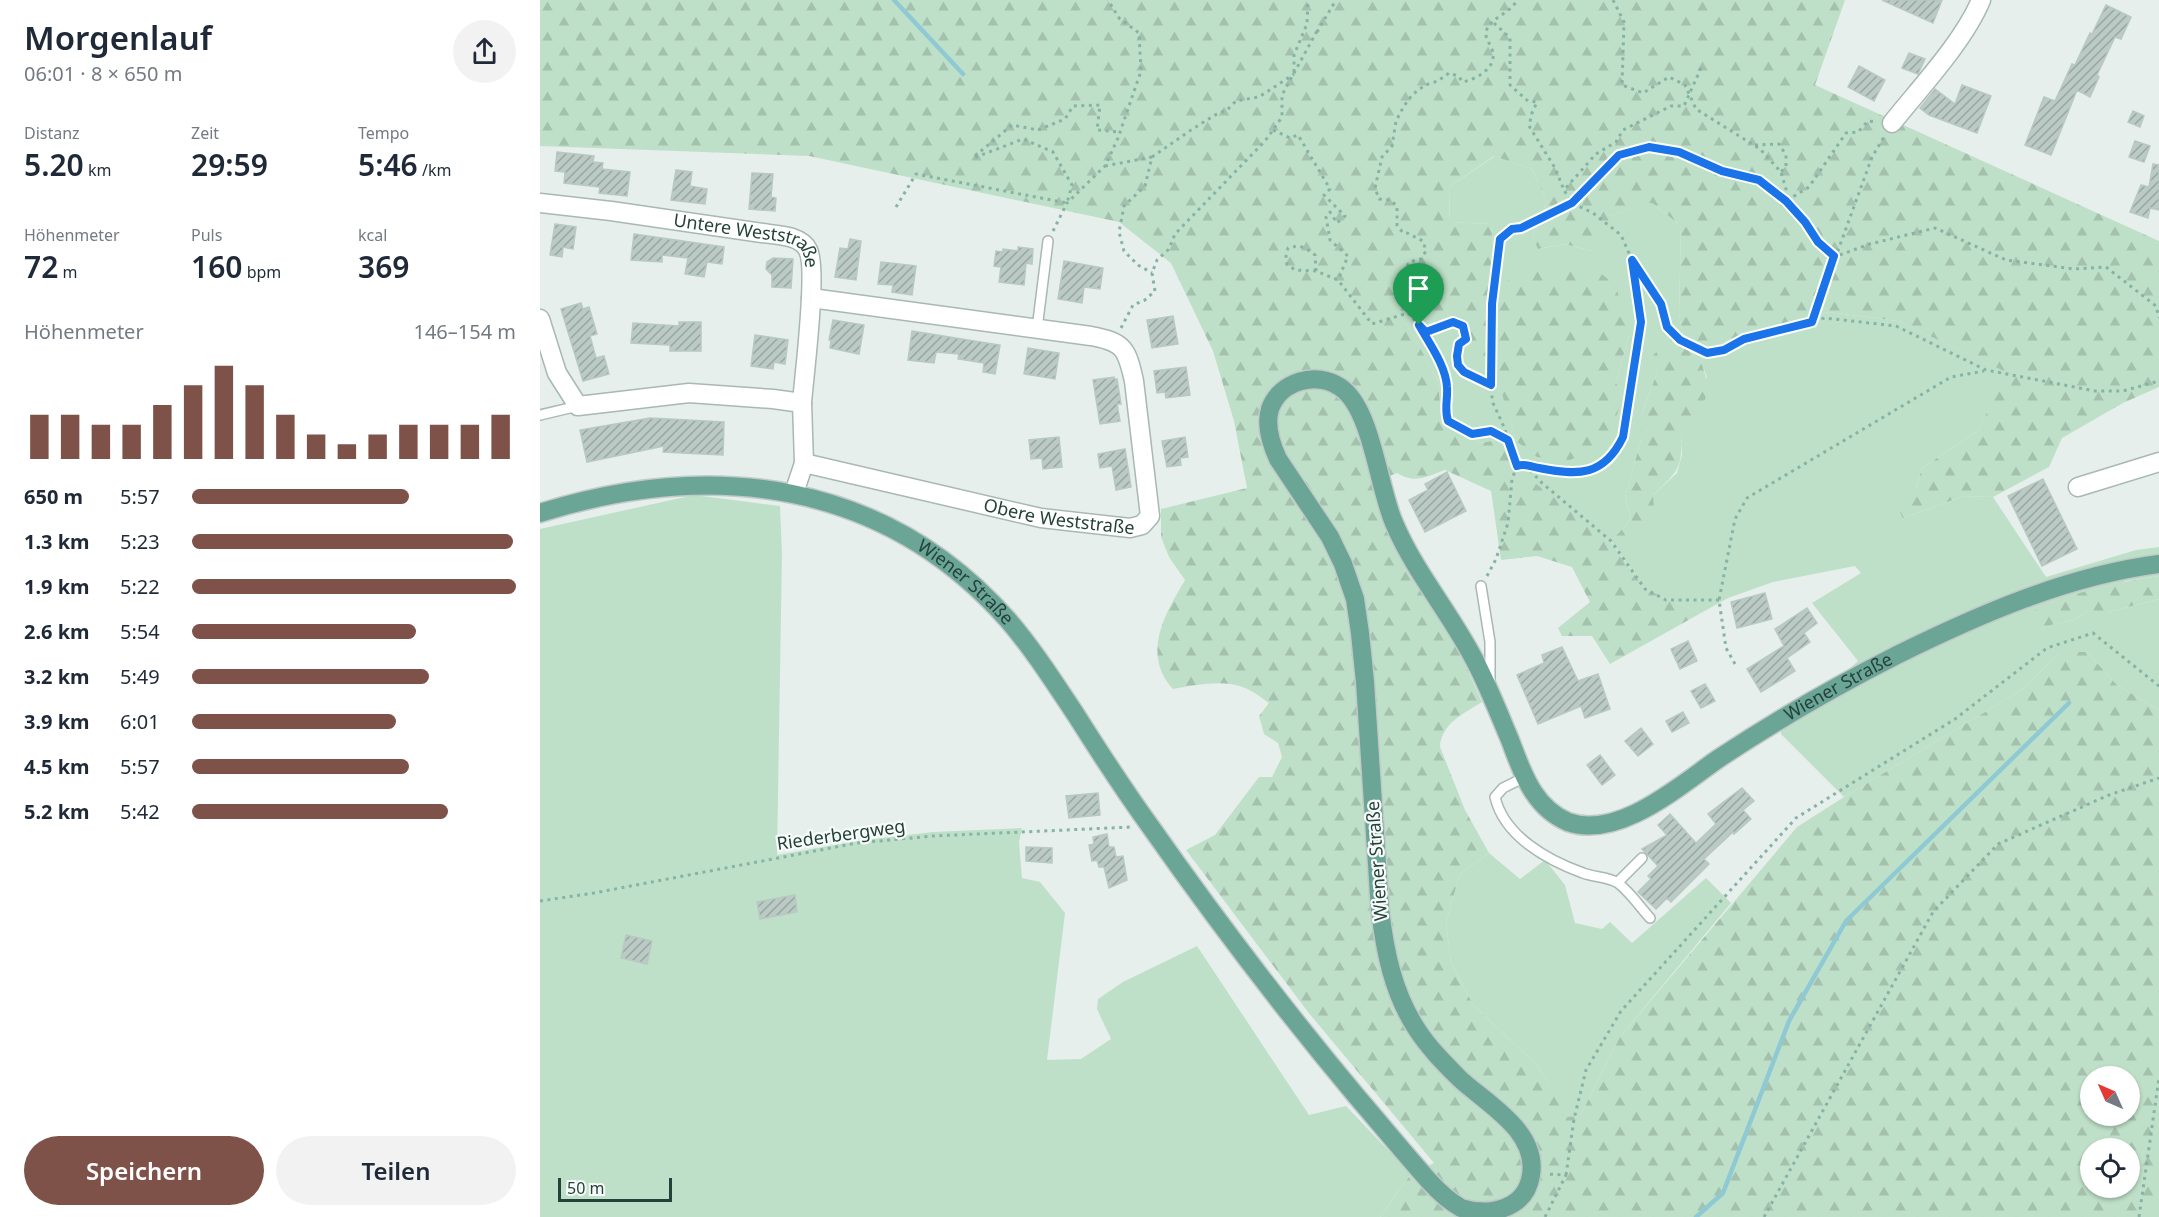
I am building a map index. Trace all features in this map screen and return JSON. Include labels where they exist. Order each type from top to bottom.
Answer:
[{"type":"main road","name":"Wiener Straße","points":[[540,513],[604,496],[656,487],[724,485],[794,494],[848,510],[892,530],[940,559],[980,592],[1006,618],[1031,649],[1150,826],[1287,1011],[1386,1131],[1446,1197],[1467,1210],[1480,1214],[1508,1209],[1523,1197],[1532,1174],[1529,1152],[1520,1134],[1505,1117],[1447,1067],[1427,1043],[1403,1005],[1392,978],[1380,910],[1365,682],[1355,599],[1335,546],[1278,459],[1269,435],[1270,409],[1278,396],[1292,384],[1306,380],[1326,380],[1340,387],[1356,403],[1367,430],[1385,500],[1394,524],[1414,562],[1474,660],[1526,777],[1544,805],[1564,820],[1592,826],[1615,822],[1649,805],[1826,693],[1941,634],[1991,612],[2057,588],[2102,575],[2159,564]]},
{"type":"street","points":[[1892,123],[1958,38],[1976,12],[1981,0]]},
{"type":"street","name":"Untere Weststraße","points":[[540,203],[782,236],[801,242],[808,250],[811,260],[811,298],[802,403],[804,463],[794,494]]},
{"type":"street","points":[[811,298],[1091,336],[1117,343]]},
{"type":"street","points":[[540,319],[557,373],[578,406],[689,393],[802,403]]},
{"type":"street","name":"Obere Weststraße","points":[[804,463],[1041,518],[1130,528],[1142,525],[1150,516],[1134,381],[1128,358],[1117,343]]},
{"type":"street","points":[[2078,487],[2159,462]]},
{"type":"lane","points":[[1037,329],[1048,241]]},
{"type":"lane","points":[[540,415],[578,406]]},
{"type":"lane","points":[[1481,586],[1490,642],[1490,692]]},
{"type":"lane","points":[[1526,777],[1503,789],[1495,797],[1498,812],[1519,836],[1536,850],[1556,861],[1583,873],[1618,882],[1650,918]]},
{"type":"lane","points":[[1618,882],[1642,858]]},
{"type":"path","points":[[1067,203],[1106,166],[1140,71],[1139,33],[1119,18],[1108,0]]},
{"type":"path","points":[[1294,74],[1294,55],[1307,24],[1308,0]]},
{"type":"path","points":[[1117,343],[1122,324],[1133,305],[1145,300],[1155,291],[1152,273],[1157,260],[1169,249],[1175,234],[1265,141],[1282,117],[1282,95],[1336,0]]},
{"type":"path","points":[[1508,440],[1491,431],[1472,434],[1448,421],[1445,410],[1448,387],[1441,366],[1419,325],[1418,291],[1408,282],[1405,272],[1409,262],[1421,259],[1426,251],[1423,241],[1403,233],[1397,225],[1397,206],[1390,200],[1379,199],[1375,188],[1382,157],[1392,146],[1396,121],[1412,95],[1425,85],[1438,81],[1449,73],[1458,76],[1463,82],[1474,80],[1485,72],[1492,64],[1494,54],[1485,37],[1487,27],[1514,6],[1517,0]]},
{"type":"path","points":[[1613,0],[1630,32]]},
{"type":"path","points":[[1494,22],[1510,38],[1510,85],[1528,101],[1537,102],[1529,126],[1555,168],[1564,190],[1572,203],[1593,213],[1621,235],[1632,260],[1661,304],[1667,327],[1680,340],[1707,353],[1724,350],[1744,339],[1825,318],[1896,326],[1986,370],[2095,391],[2123,391],[2159,381]]},
{"type":"path","points":[[1624,22],[1622,85],[1643,93],[1669,77],[1685,85],[1696,109],[1760,149],[1781,172],[1786,189],[1786,201]]},
{"type":"path","points":[[1564,190],[1596,154],[1616,142],[1623,130],[1671,106],[1684,106],[1701,68]]},
{"type":"path","points":[[1106,166],[1152,157],[1199,125],[1227,110],[1236,101],[1259,97],[1294,74]]},
{"type":"path","points":[[1048,241],[1067,203],[1072,185],[1053,152],[1023,139],[971,159],[1012,125],[1038,130],[1065,119],[1073,105],[1100,105],[1097,130],[1120,132]]},
{"type":"path","points":[[1786,201],[1809,187],[1846,133],[1858,132],[1868,122],[1892,123],[1872,157],[1834,256],[1812,322]]},
{"type":"path","points":[[1273,130],[1290,138],[1298,135],[1330,189],[1324,195],[1345,216],[1338,223],[1330,212],[1326,217],[1329,240],[1348,256],[1338,280]]},
{"type":"path","points":[[1754,145],[1779,144],[1786,155],[1786,166],[1781,172]]},
{"type":"path","points":[[1481,586],[1496,559],[1508,524],[1512,478],[1517,466],[1493,403],[1491,385],[1492,304],[1500,239],[1512,229],[1521,228],[1572,203],[1619,155],[1649,147],[1679,152],[1722,171],[1759,180],[1786,201],[1805,222],[1818,242],[1834,256]]},
{"type":"path","points":[[1152,157],[1145,186],[1124,206],[1119,232],[1124,251],[1138,265],[1152,273]]},
{"type":"path","points":[[896,207],[916,174],[1067,203]]},
{"type":"path","points":[[1834,256],[1870,244],[1935,228],[2006,260],[2074,269],[2106,267],[2156,306],[2159,318]]},
{"type":"path","points":[[1316,272],[1315,255],[1306,247],[1288,248],[1287,264],[1295,270],[1316,272],[1338,280],[1372,324],[1408,313],[1426,332],[1453,322],[1463,326],[1466,339],[1459,344],[1458,365],[1464,372],[1491,385]]},
{"type":"path","points":[[1517,466],[1523,464],[1556,472],[1579,473],[1599,466],[1615,453],[1623,437],[1641,322],[1632,260]]},
{"type":"path","points":[[1735,664],[1725,648],[1719,600],[1735,519],[1747,498],[1951,377],[1986,370]]},
{"type":"path","points":[[1523,464],[1611,541],[1645,590],[1666,600],[1719,600]]},
{"type":"path","points":[[1545,1217],[1566,1175],[1574,1119],[1586,1070],[1621,1011],[1796,818],[1955,719],[2047,648],[2093,633],[2159,686]]},
{"type":"path","points":[[1764,1217],[1933,912],[1998,844],[2109,795],[2159,778]]},
{"type":"path","name":"Riederbergweg","points":[[540,901],[594,894],[858,843],[933,836],[1150,826]]},
{"type":"path","points":[[2139,1217],[2159,1078]]},
{"type":"path","points":[[1532,1174],[1566,1175]]},
{"type":"green space","points":[[540,0],[1845,0],[1815,85],[2159,241],[2159,387],[2123,403],[2062,438],[2049,467],[1993,497],[1964,496],[1903,518],[1898,508],[1916,489],[1922,468],[1978,431],[2006,372],[1898,321],[1828,312],[1744,334],[1709,348],[1701,362],[1707,393],[1701,408],[1681,433],[1681,454],[1677,469],[1653,495],[1654,512],[1646,525],[1636,533],[1611,542],[1645,589],[1701,613],[1610,664],[1592,636],[1562,636],[1558,628],[1590,602],[1572,567],[1537,556],[1501,560],[1491,491],[1445,470],[1415,479],[1397,473],[1387,477],[1398,514],[1482,702],[1449,725],[1441,739],[1440,747],[1465,810],[1489,853],[1460,874],[1446,922],[1451,963],[1474,1006],[1538,1066],[1567,1117],[1580,1116],[1620,1037],[1797,827],[2020,691],[2061,652],[2087,652],[2117,685],[2159,710],[2159,1217],[1380,1217],[1411,1174],[1434,1163],[1308,1012],[1186,850],[1215,835],[1259,777],[1272,777],[1282,757],[1278,743],[1264,734],[1259,716],[1269,703],[1248,689],[1237,685],[1209,684],[1173,689],[1164,676],[1159,662],[1157,648],[1164,620],[1185,580],[1169,557],[1161,537],[1161,509],[1247,488],[1234,421],[1213,351],[1171,263],[1119,222],[809,156],[540,146]],"holes":[[[1494,156],[1532,169],[1547,201],[1533,237],[1538,249],[1564,244],[1593,251],[1610,232],[1610,216],[1637,208],[1642,203],[1652,203],[1681,226],[1679,314],[1683,336],[1671,340],[1653,355],[1658,370],[1641,416],[1641,440],[1625,497],[1631,520],[1611,541],[1531,480],[1512,478],[1507,448],[1496,440],[1481,443],[1442,423],[1438,381],[1405,320],[1445,319],[1478,356],[1491,357],[1516,441],[1537,457],[1570,460],[1608,443],[1623,396],[1616,383],[1629,335],[1616,286],[1603,275],[1576,263],[1517,272],[1497,291],[1491,224],[1450,222],[1449,187]]]},
{"type":"green space","points":[[1495,156],[1532,169],[1547,201],[1533,237],[1539,249],[1564,244],[1593,251],[1610,216],[1636,208],[1642,203],[1652,203],[1681,226],[1679,314],[1683,336],[1658,370],[1641,416],[1641,440],[1625,497],[1631,520],[1612,540],[1653,514],[1653,495],[1677,473],[1682,455],[1681,433],[1707,377],[1701,362],[1709,348],[1744,334],[1828,312],[1898,321],[2007,372],[1978,431],[1922,468],[1916,489],[1903,518],[1964,496],[1993,497],[2046,577],[2136,550],[2159,547],[2159,576],[2126,581],[2042,629],[2073,620],[2087,612],[2109,612],[2159,599],[2159,710],[2117,685],[2087,652],[2061,652],[2020,691],[1844,797],[1781,734],[1781,730],[1858,661],[1812,603],[1861,573],[1855,566],[1773,582],[1728,598],[1701,613],[1645,589],[1611,541],[1512,479],[1496,440],[1481,443],[1442,423],[1438,381],[1404,319],[1445,319],[1478,355],[1492,357],[1516,441],[1616,383],[1629,335],[1497,292],[1491,224],[1450,222],[1449,187]]},
{"type":"green space","points":[[694,495],[780,506],[782,553],[777,855],[857,841],[933,832],[1022,828],[1019,842],[1022,878],[1040,882],[1065,913],[1047,1060],[1081,1059],[1111,1039],[1097,1009],[1098,999],[1123,982],[1197,946],[1309,1115],[1346,1106],[1411,1174],[1380,1217],[540,1217],[540,529]]},
{"type":"green space","points":[[2159,576],[2159,599],[2109,612],[2087,612],[2073,620],[2042,629],[2024,622],[2025,616],[2073,595]]},
{"type":"green space","points":[[1489,853],[1520,879],[1545,860],[1565,885],[1575,923],[1602,929],[1610,922],[1632,943],[1706,878],[1731,903],[1620,1037],[1580,1116],[1567,1118],[1538,1066],[1474,1006],[1451,963],[1446,922],[1460,874]]},
{"type":"building","points":[[1882,0],[1942,0],[1933,23]]},
{"type":"building","points":[[2106,5],[2131,17],[2121,39],[2115,37],[2097,75],[2099,77],[2090,97],[2077,90],[2051,155],[2025,145],[2044,97],[2055,101],[2072,64],[2075,65]]},
{"type":"building","points":[[1909,53],[1925,59],[1918,74],[1902,68]]},
{"type":"building","points":[[1859,66],[1885,80],[1874,101],[1848,87]]},
{"type":"building","points":[[1962,85],[1991,96],[1977,133],[1929,115],[1920,108],[1935,89],[1955,104]]},
{"type":"building","points":[[2133,111],[2144,116],[2140,127],[2128,122]]},
{"type":"building","points":[[2135,141],[2150,146],[2144,162],[2129,157]]},
{"type":"building","points":[[557,152],[594,156],[593,162],[603,163],[602,169],[630,172],[627,196],[599,193],[600,187],[564,183],[565,172],[555,171]]},
{"type":"building","points":[[2153,164],[2159,165],[2159,210],[2150,208],[2148,218],[2130,212],[2141,185],[2149,187]]},
{"type":"building","points":[[676,170],[692,172],[690,186],[707,189],[705,204],[671,200]]},
{"type":"building","points":[[752,173],[773,174],[771,197],[776,198],[775,211],[749,209]]},
{"type":"building","points":[[555,224],[576,227],[573,249],[563,247],[562,257],[550,255]]},
{"type":"building","points":[[634,234],[724,247],[722,264],[707,262],[704,277],[685,274],[688,258],[662,255],[662,262],[631,260]]},
{"type":"building","points":[[850,239],[861,241],[856,280],[835,277],[840,248],[848,249]]},
{"type":"building","points":[[1018,247],[1033,249],[1032,264],[1026,263],[1024,285],[999,282],[1001,267],[994,266],[996,251],[1003,252],[1003,249],[1018,251]]},
{"type":"building","points":[[773,258],[793,259],[791,288],[772,287],[772,275],[766,269],[767,262]]},
{"type":"building","points":[[1064,261],[1103,268],[1100,289],[1084,287],[1082,303],[1058,299]]},
{"type":"building","points":[[881,262],[916,266],[912,295],[892,292],[893,285],[878,284]]},
{"type":"building","points":[[581,303],[583,309],[589,307],[597,334],[590,336],[596,358],[604,356],[609,374],[583,381],[561,309]]},
{"type":"building","points":[[1173,316],[1178,344],[1152,348],[1147,320]]},
{"type":"building","points":[[833,320],[864,325],[859,354],[830,348],[831,340],[829,340]]},
{"type":"building","points":[[679,322],[701,322],[701,351],[670,351],[670,345],[631,343],[633,323],[679,326]]},
{"type":"building","points":[[912,331],[1000,345],[995,374],[983,372],[984,363],[958,359],[959,354],[936,352],[934,363],[908,360]]},
{"type":"building","points":[[755,335],[788,340],[785,364],[774,362],[773,369],[751,366]]},
{"type":"building","points":[[1028,348],[1059,353],[1055,379],[1024,374]]},
{"type":"building","points":[[1186,367],[1190,395],[1166,398],[1165,392],[1157,393],[1154,371]]},
{"type":"building","points":[[1114,377],[1117,379],[1121,404],[1117,404],[1120,421],[1100,424],[1093,380]]},
{"type":"building","points":[[650,418],[724,422],[723,455],[663,452],[664,446],[587,462],[580,430]]},
{"type":"building","points":[[1059,437],[1062,467],[1043,469],[1042,458],[1031,459],[1029,440]]},
{"type":"building","points":[[1185,437],[1188,457],[1180,458],[1181,465],[1167,467],[1162,441]]},
{"type":"building","points":[[1125,449],[1131,487],[1116,490],[1112,466],[1100,468],[1098,454]]},
{"type":"building","points":[[1447,472],[1466,511],[1425,532],[1409,500],[1428,490],[1425,484]]},
{"type":"building","points":[[2043,479],[2077,549],[2042,566],[2008,496]]},
{"type":"building","points":[[1765,593],[1772,619],[1737,628],[1731,602]]},
{"type":"building","points":[[1807,608],[1817,623],[1804,633],[1810,642],[1787,658],[1795,671],[1761,692],[1747,669],[1784,646],[1775,629]]},
{"type":"building","points":[[1688,641],[1697,661],[1680,669],[1671,649]]},
{"type":"building","points":[[1562,647],[1578,681],[1598,674],[1610,709],[1585,718],[1581,706],[1538,724],[1517,675],[1544,663],[1542,655]]},
{"type":"building","points":[[1705,684],[1715,701],[1701,708],[1691,691]]},
{"type":"building","points":[[1683,712],[1689,723],[1672,732],[1666,721]]},
{"type":"building","points":[[1641,728],[1653,744],[1638,756],[1625,741]]},
{"type":"building","points":[[1600,755],[1615,775],[1602,785],[1587,765]]},
{"type":"building","points":[[1742,788],[1754,801],[1743,810],[1751,819],[1704,859],[1709,864],[1671,902],[1667,898],[1656,909],[1638,892],[1651,879],[1648,876],[1658,866],[1642,849],[1667,835],[1658,825],[1670,814],[1696,843],[1716,824],[1708,814]]},
{"type":"building","points":[[1098,793],[1100,815],[1069,818],[1066,796]]},
{"type":"building","points":[[1107,834],[1109,847],[1114,847],[1116,857],[1123,856],[1127,880],[1109,888],[1104,867],[1099,867],[1097,860],[1092,861],[1089,845],[1094,844],[1093,837]]},
{"type":"building","points":[[1026,847],[1052,848],[1052,863],[1026,861]]},
{"type":"building","points":[[795,895],[797,912],[760,919],[757,902]]},
{"type":"building","points":[[626,935],[652,941],[647,964],[621,958]]},
{"type":"waterway","points":[[894,0],[963,74]]},
{"type":"waterway","points":[[1696,1217],[1723,1193],[1789,1021],[1846,921],[2069,703]]},
{"type":"route","points":[[1649,147],[1679,152],[1722,171],[1759,180],[1786,201],[1805,222],[1818,242],[1834,256],[1812,322],[1744,339],[1724,350],[1707,353],[1680,340],[1667,327],[1661,304],[1632,260],[1641,322],[1623,437],[1615,453],[1599,466],[1579,473],[1556,472],[1523,464],[1517,466],[1508,440],[1491,431],[1472,434],[1448,421],[1445,410],[1448,387],[1441,366],[1419,325],[1426,332],[1453,322],[1463,326],[1466,339],[1459,344],[1458,365],[1464,372],[1491,385],[1492,304],[1500,239],[1512,229],[1521,228],[1572,203],[1619,155],[1649,147]]}]
